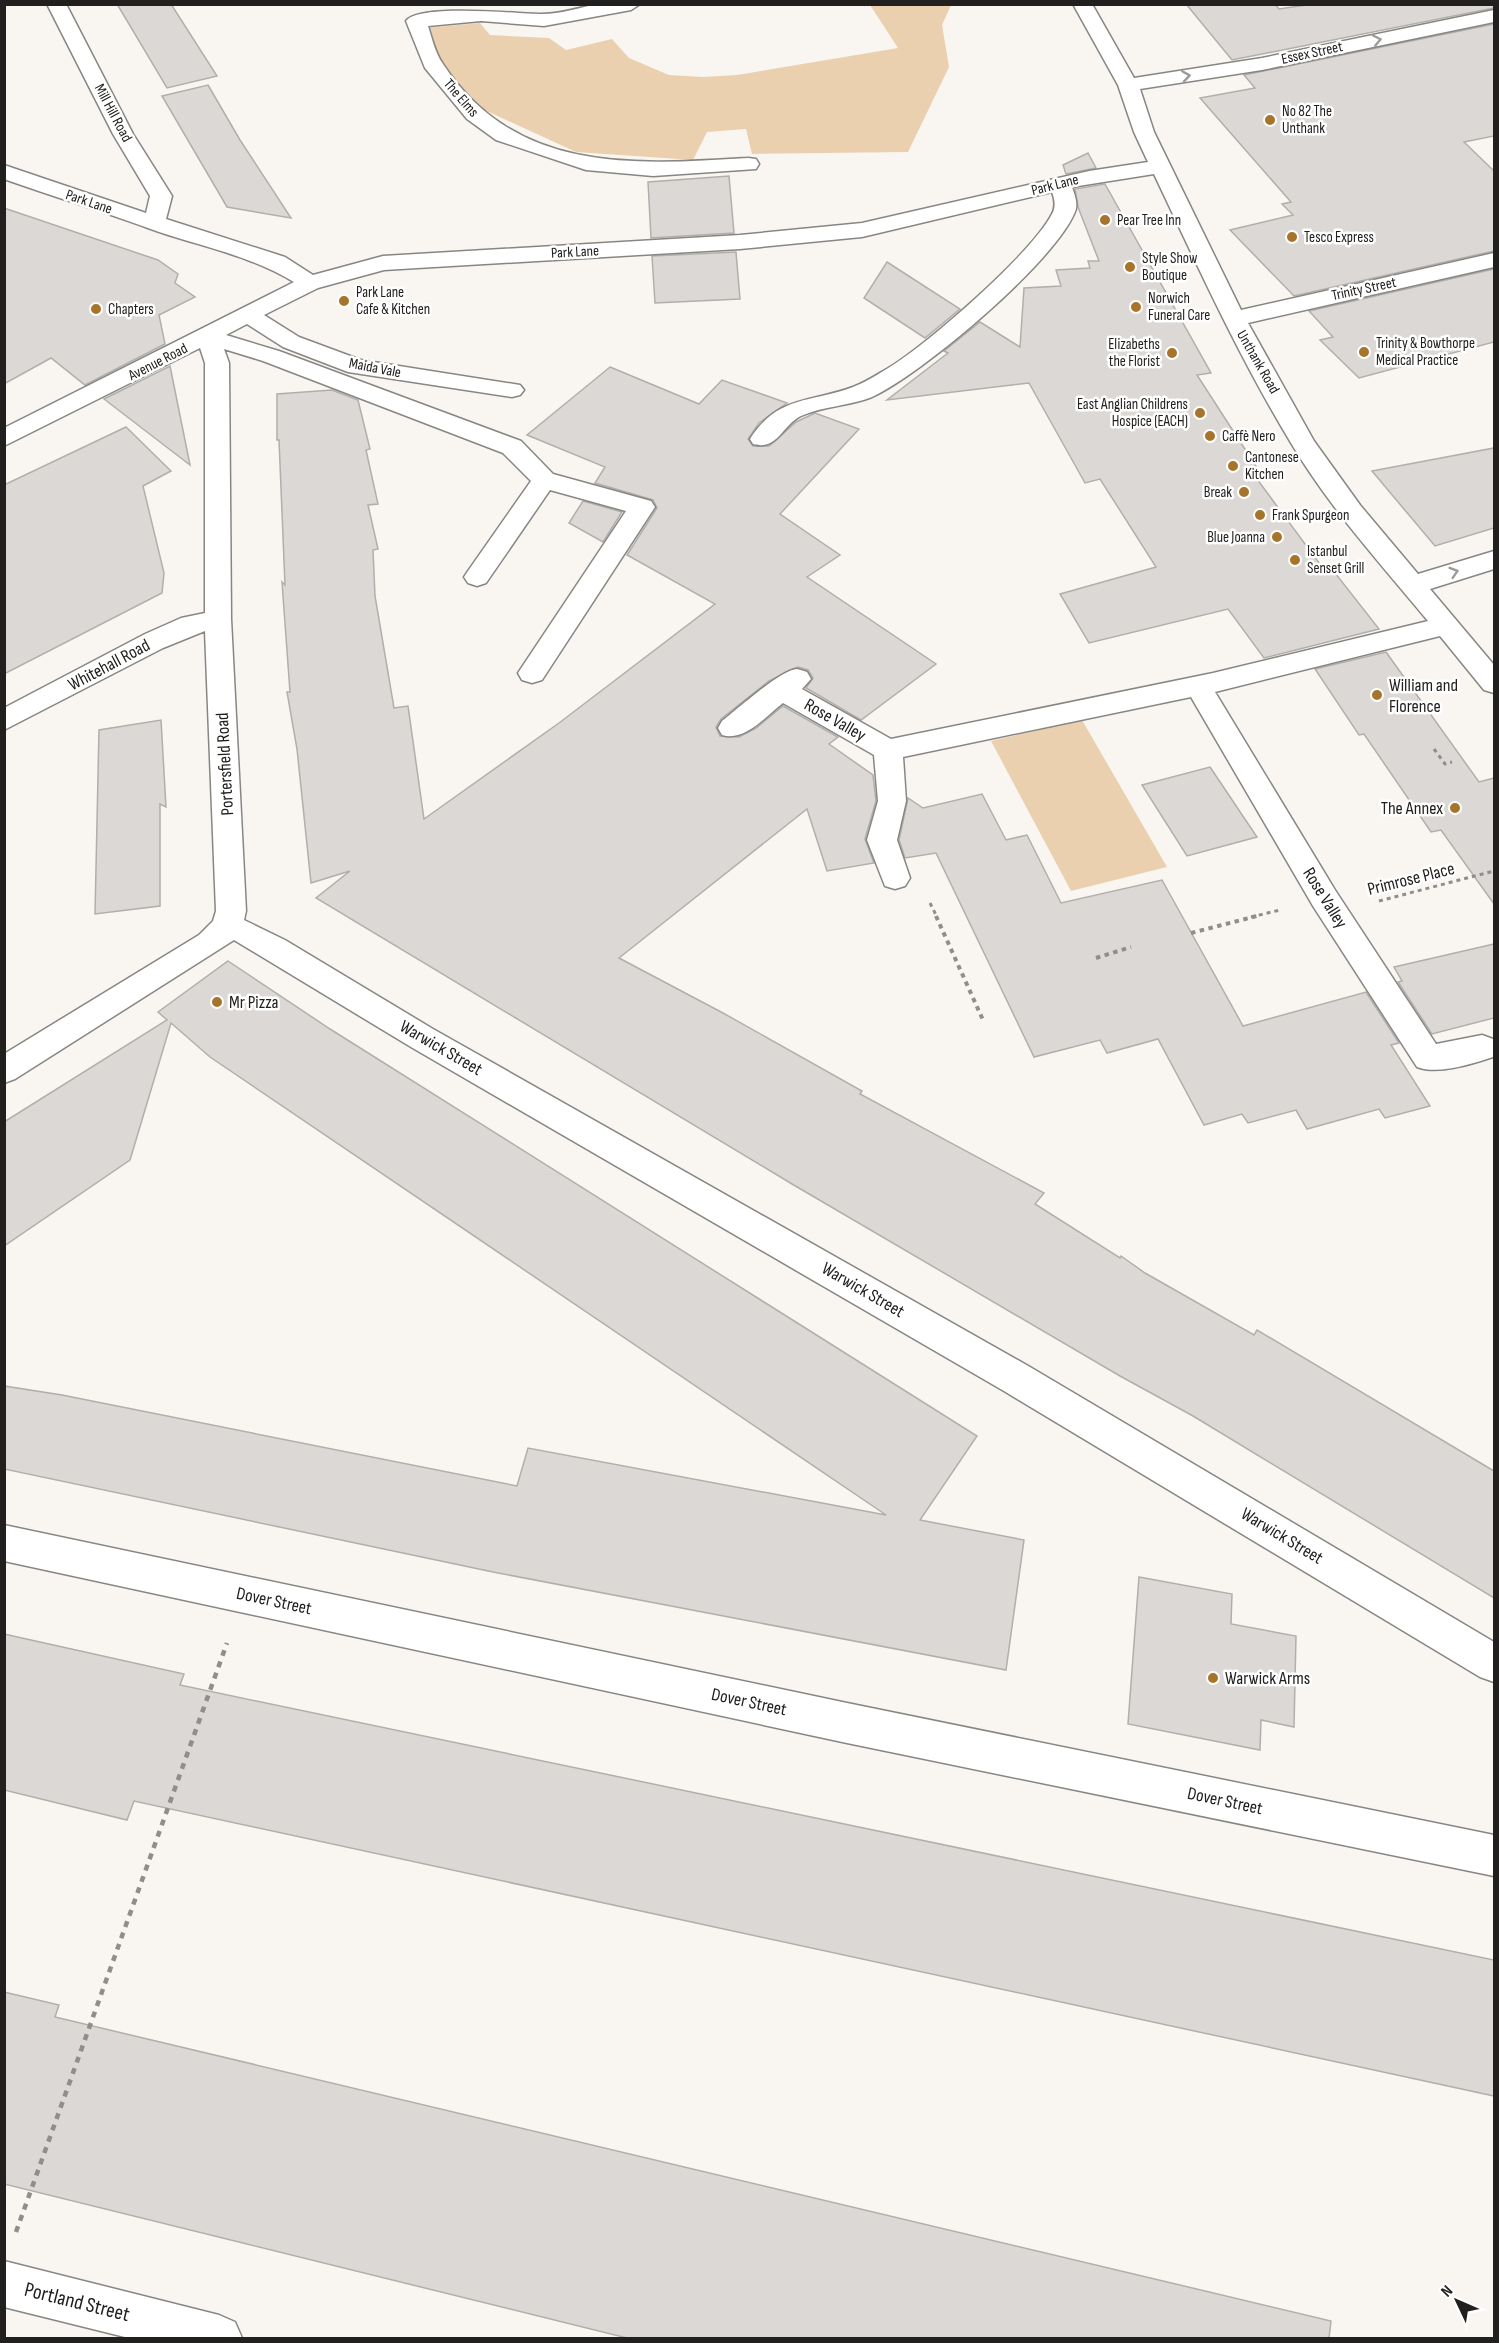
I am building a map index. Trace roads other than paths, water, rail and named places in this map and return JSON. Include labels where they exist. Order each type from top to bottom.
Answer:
[{"type":"street","name":"Mill Hill Road","points":[[56,4],[123,134],[161,196],[154,223]]},
{"type":"street","name":"The Elms","points":[[631,4],[544,20],[481,15],[416,21],[432,64],[474,115],[503,136],[586,164],[653,170],[738,165],[724,142]]},
{"type":"street","name":"Unthank Road","points":[[1082,4],[1128,85],[1144,132],[1234,319],[1303,443],[1351,511],[1494,683]]},
{"type":"street","name":"Essex Street","points":[[1128,85],[1262,64],[1494,16]]},
{"type":"street","name":"Park Lane","points":[[4,171],[81,200],[277,262],[310,283],[383,263],[740,243],[862,230],[1089,177],[1161,167]]},
{"type":"street","points":[[762,439],[790,411],[862,392],[897,373],[962,322],[1039,248],[1064,213],[1066,201],[1061,185]]},
{"type":"street","name":"Trinity Street","points":[[1234,319],[1494,260]]},
{"type":"street","name":"Avenue Road","points":[[9,430],[208,337],[310,283]]},
{"type":"street","name":"Maida Vale","points":[[248,315],[291,342],[356,368],[512,390]]},
{"type":"street","points":[[208,337],[271,356],[512,447],[544,480],[642,507],[532,674]]},
{"type":"street","name":"Portersfield Road","points":[[208,337],[217,363],[218,619],[232,885],[231,911],[226,926]]},
{"type":"street","points":[[477,577],[544,480]]},
{"type":"street","points":[[1413,585],[1494,560]]},
{"type":"street","name":"Whitehall Road","points":[[4,720],[154,641],[190,625],[218,619]]},
{"type":"street","points":[[896,878],[882,840],[892,801],[889,763],[1448,625]]},
{"type":"street","name":"Rose Valley","points":[[732,728],[789,685],[889,763]]},
{"type":"street","name":"Rose Valley","points":[[1198,686],[1329,905],[1428,1058],[1482,1048]]},
{"type":"street","points":[[4,1070],[185,960],[210,943],[226,926]]},
{"type":"street","name":"Warwick Street","points":[[226,926],[245,932],[274,948],[422,1038],[1017,1379],[1494,1663]]},
{"type":"street","name":"Dover Street","points":[[4,1543],[836,1721],[1494,1856]]},
{"type":"street","name":"Portland Street","points":[[8,2262],[219,2338]]},
{"type":"place","name":"No 82 The Unthank","points":[[1270,120]]},
{"type":"place","name":"Pear Tree Inn","points":[[1105,220]]},
{"type":"place","name":"Tesco Express","points":[[1292,237]]},
{"type":"place","name":"Style Show Boutique","points":[[1130,267]]},
{"type":"place","name":"Park Lane Cafe & Kitchen","points":[[344,301]]},
{"type":"place","name":"Norwich Funeral Care","points":[[1136,307]]},
{"type":"place","name":"Chapters","points":[[96,309]]},
{"type":"place","name":"Trinity & Bowthorpe Medical Practice","points":[[1364,352]]},
{"type":"place","name":"Elizabeths the Florist","points":[[1172,353]]},
{"type":"place","name":"East Anglian Childrens Hospice (EACH)","points":[[1200,413]]},
{"type":"place","name":"Caffè Nero","points":[[1210,436]]},
{"type":"place","name":"Cantonese Kitchen","points":[[1233,466]]},
{"type":"place","name":"Break","points":[[1244,492]]},
{"type":"place","name":"Frank Spurgeon","points":[[1260,515]]},
{"type":"place","name":"Blue Joanna","points":[[1277,537]]},
{"type":"place","name":"Istanbul Senset Grill","points":[[1295,560]]},
{"type":"place","name":"William and Florence","points":[[1377,695]]},
{"type":"place","name":"The Annex","points":[[1455,808]]},
{"type":"place","name":"Mr Pizza","points":[[217,1002]]},
{"type":"place","name":"Warwick Arms","points":[[1213,1678]]}]
